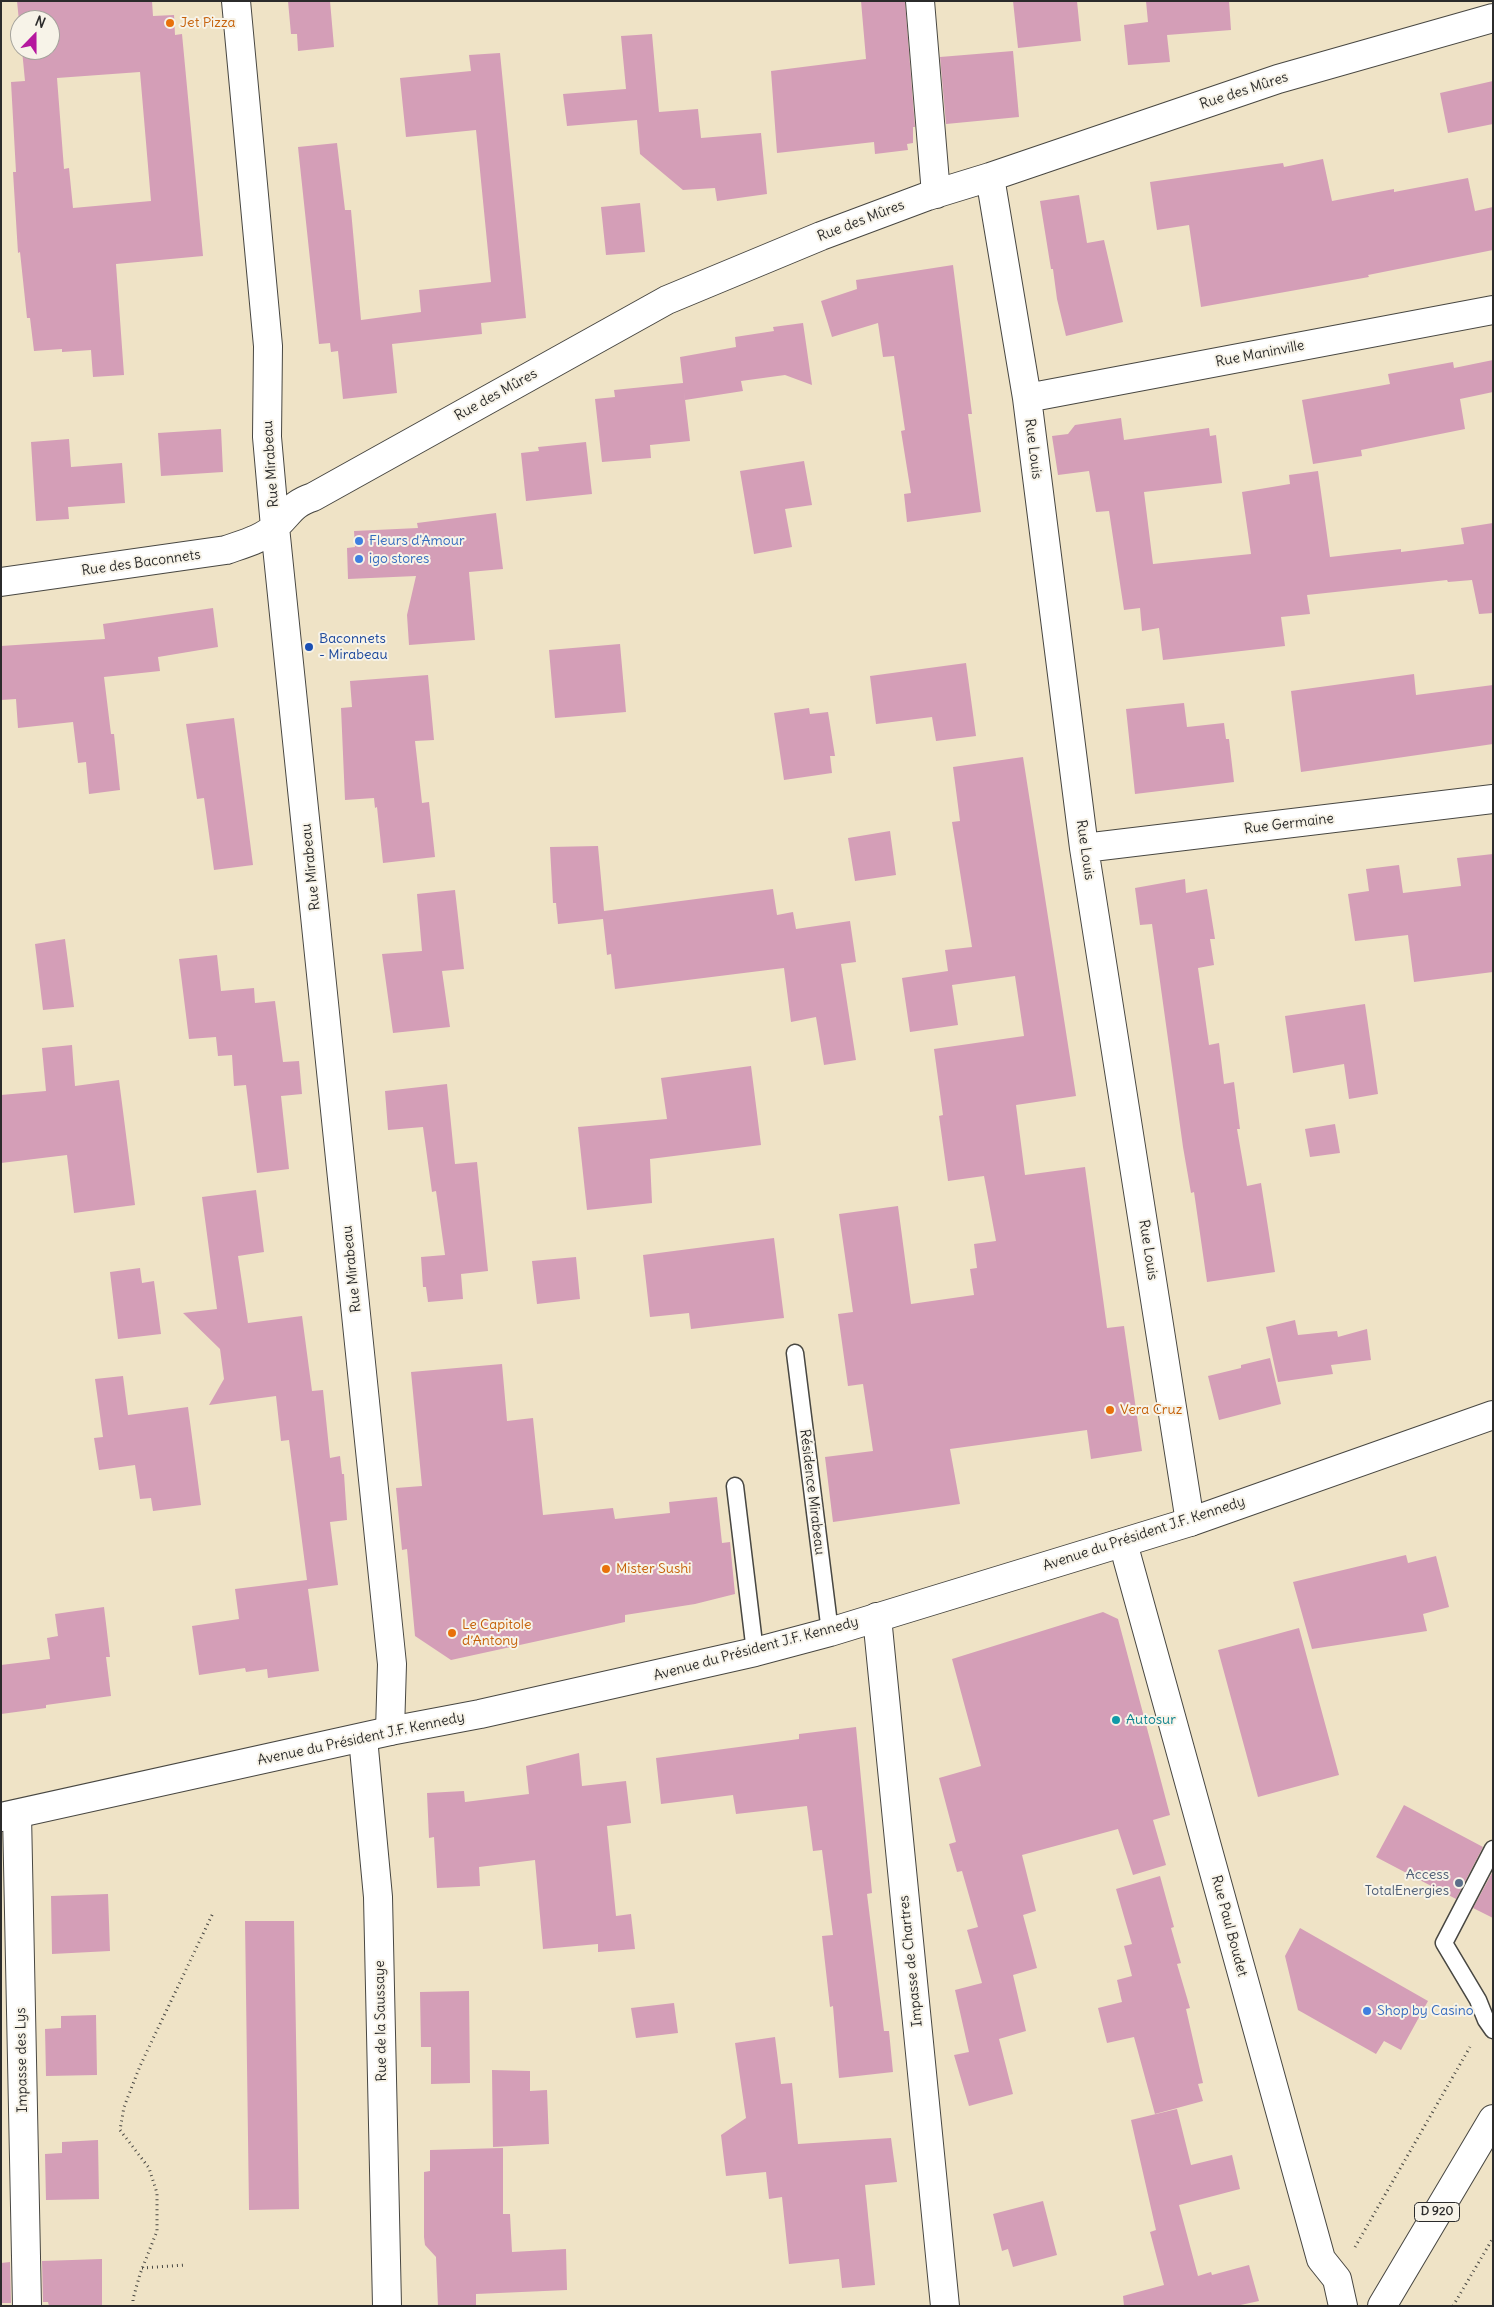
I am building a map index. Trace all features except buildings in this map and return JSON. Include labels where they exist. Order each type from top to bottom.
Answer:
[{"type":"street","name":"Rue Mirabeau","points":[[236,1],[268,346],[267,437],[392,1664],[390,1732]]},
{"type":"street","points":[[920,1],[936,194]]},
{"type":"street","name":"Rue des Mûres","points":[[276,527],[299,502],[313,497],[666,300],[821,236],[936,194],[1278,79],[1493,18]]},
{"type":"street","name":"Rue Louis","points":[[990,177],[1027,398],[1084,848],[1190,1522]]},
{"type":"street","name":"Rue Maninville","points":[[1027,398],[1493,310]]},
{"type":"street","name":"Rue des Baconnets","points":[[1,582],[226,550],[255,540],[276,527]]},
{"type":"street","name":"Rue Germaine","points":[[1084,848],[1493,799]]},
{"type":"street","name":"Avenue du Président J.F. Kennedy","points":[[9,1815],[480,1714],[755,1652],[830,1632],[1190,1522],[1493,1415]]},
{"type":"street","name":"Rue Paul Boudet","points":[[1123,1543],[1321,2259],[1338,2280],[1343,2306]]},
{"type":"street","name":"Impasse de Chartres","points":[[877,1617],[945,2306]]},
{"type":"street","name":"Rue de la Saussaye","points":[[363,1738],[378,1897],[387,2306]]},
{"type":"street","name":"Impasse des Lys","points":[[9,1815],[28,2306]]},
{"type":"street","name":"D 920","points":[[1382,2306],[1493,2119]]},
{"type":"lane","name":"Résidence Mirabeau","points":[[795,1353],[830,1632]]},
{"type":"lane","points":[[735,1486],[755,1652]]},
{"type":"lane","points":[[1489,2025],[1478,2000],[1444,1942],[1493,1850]]},
{"type":"path","points":[[133,2306],[133,2299],[142,2268],[157,2231],[157,2193],[149,2168],[120,2130],[124,2107],[140,2066],[213,1913]]},
{"type":"path","points":[[1338,2280],[1489,2025]]},
{"type":"path","points":[[1453,2306],[1493,2238]]},
{"type":"path","points":[[142,2268],[185,2265]]},
{"type":"place","name":"Jet Pizza","points":[[170,23]]},
{"type":"place","name":"Fleurs d'Amour","points":[[359,541]]},
{"type":"place","name":"igo stores","points":[[359,559]]},
{"type":"place","name":"Baconnets - Mirabeau","points":[[309,647]]},
{"type":"place","name":"Vera Cruz","points":[[1110,1410]]},
{"type":"place","name":"Mister Sushi","points":[[606,1569]]},
{"type":"place","name":"Le Capitole d’Antony","points":[[452,1633]]},
{"type":"place","name":"Autosur","points":[[1116,1720]]},
{"type":"place","name":"Access TotalEnergies","points":[[1459,1883]]},
{"type":"place","name":"Shop by Casino","points":[[1367,2011]]}]
